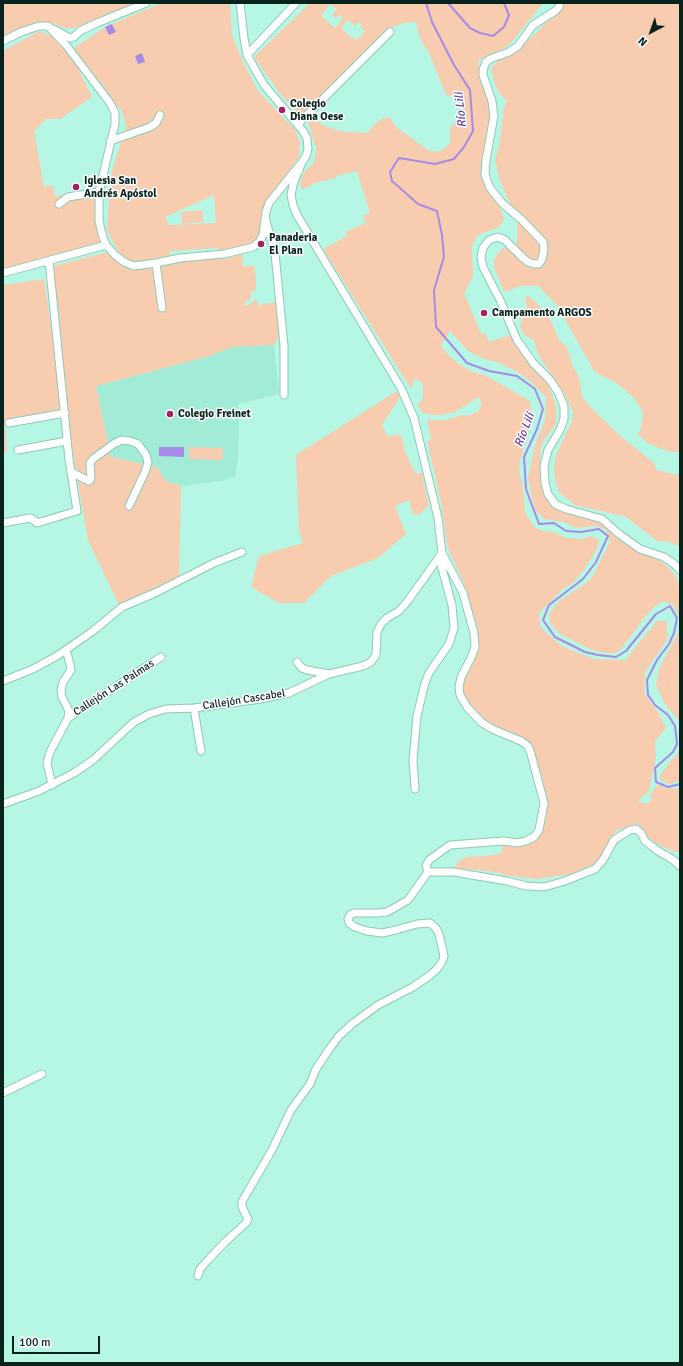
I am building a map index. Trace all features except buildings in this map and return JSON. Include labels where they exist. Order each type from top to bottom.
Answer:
[{"type":"street","points":[[3,41],[39,26],[48,26],[70,38],[74,37],[80,31],[146,3]]},
{"type":"street","points":[[48,26],[66,45],[110,103],[114,113],[115,124],[99,192],[99,221],[106,245],[124,262],[134,266],[156,264],[180,258],[224,254],[253,247],[259,242],[263,235],[269,202],[306,156],[308,143],[307,138],[298,124],[264,84],[247,56],[240,3]]},
{"type":"street","points":[[247,56],[296,3]]},
{"type":"street","points":[[560,3],[559,7],[555,11],[533,25],[518,46],[509,52],[490,59],[486,62],[483,70],[483,75],[492,101],[494,116],[486,160],[485,175],[490,188],[502,203],[522,220],[543,242],[544,249],[542,259],[539,264],[534,264],[523,258],[506,240],[498,237],[489,240],[482,248],[481,257],[483,268],[517,340],[534,364],[550,380],[558,392],[564,406],[564,419],[560,430],[548,450],[544,466],[545,483],[548,494],[555,504],[566,509],[602,519],[619,534],[640,549],[664,557],[680,570]]},
{"type":"street","points":[[298,124],[390,32]]},
{"type":"street","points":[[110,141],[150,127],[156,122],[160,115]]},
{"type":"street","points":[[302,162],[293,184],[291,195],[293,205],[297,215],[401,388],[414,418],[438,518],[441,555],[452,605],[454,628],[449,644],[429,673],[417,716],[413,760],[415,789]]},
{"type":"street","points":[[59,204],[68,197],[99,192]]},
{"type":"street","points":[[265,219],[275,253],[284,346],[284,395]]},
{"type":"street","points":[[3,273],[106,245]]},
{"type":"street","points":[[3,523],[30,518],[37,523],[77,511],[67,441],[49,261]]},
{"type":"street","points":[[156,264],[162,308]]},
{"type":"street","points":[[9,424],[65,413]]},
{"type":"street","points":[[71,472],[88,481],[91,478],[90,463],[93,458],[122,440],[138,444],[146,455],[148,462],[146,472],[129,506]]},
{"type":"street","points":[[18,450],[67,441]]},
{"type":"street","points":[[3,682],[39,666],[66,650],[94,631],[122,607],[157,592],[214,563],[242,552]]},
{"type":"street","points":[[428,872],[426,866],[429,860],[450,846],[482,842],[517,843],[534,837],[539,830],[544,803],[528,746],[521,741],[492,729],[481,722],[467,706],[460,695],[459,687],[461,678],[475,647],[474,633],[463,593],[441,555]]},
{"type":"street","name":"Callejón Cascabel","points":[[3,804],[52,785],[74,773],[93,760],[134,722],[149,714],[166,709],[194,708],[237,699],[289,693],[329,674],[363,666],[371,662],[376,655],[377,632],[381,624],[387,618],[399,611],[407,602],[441,555]]},
{"type":"street","points":[[66,650],[71,670],[63,682],[61,690],[62,697],[69,711],[68,718]]},
{"type":"street","name":"Callejón Las Palmas","points":[[52,785],[47,763],[50,752],[68,718],[161,658]]},
{"type":"street","points":[[297,662],[302,668],[307,670],[329,674]]},
{"type":"street","points":[[194,708],[201,751]]},
{"type":"street","points":[[428,872],[454,872],[507,881],[526,886],[544,887],[565,882],[595,869],[604,860],[614,840],[630,830],[636,829],[641,833],[644,841],[680,866]]},
{"type":"street","points":[[198,1276],[200,1269],[224,1242],[246,1223],[248,1219],[242,1207],[244,1198],[272,1150],[291,1110],[310,1084],[319,1064],[339,1036],[352,1024],[378,1005],[400,994],[429,976],[442,962],[444,956],[439,934],[436,928],[430,924],[417,924],[382,933],[367,931],[355,927],[349,923],[348,919],[354,913],[387,912],[397,907],[408,900],[428,872]]},
{"type":"street","points":[[3,1093],[42,1074]]},
{"type":"shaded area","points":[[3,3],[139,3],[74,28],[65,28],[53,24],[40,24],[3,38]]},
{"type":"shaded area","points":[[161,3],[230,3],[232,35],[243,62],[258,91],[295,130],[300,142],[299,157],[265,204],[260,232],[250,247],[221,254],[218,248],[171,251],[168,257],[152,262],[134,263],[119,253],[107,230],[112,171],[126,126],[122,111],[112,101],[103,84],[96,84],[91,73],[74,48],[105,27]],"holes":[[[214,195],[216,223],[169,225],[165,217]]]},
{"type":"shaded area","points":[[309,3],[543,3],[511,43],[503,49],[486,56],[478,62],[481,76],[491,104],[492,117],[482,156],[484,176],[500,207],[504,220],[499,227],[478,235],[472,246],[473,277],[464,293],[481,334],[485,333],[489,342],[510,335],[546,381],[552,394],[556,407],[556,424],[542,443],[540,455],[541,482],[546,494],[567,509],[599,520],[632,548],[660,560],[673,572],[679,583],[680,619],[674,606],[664,601],[654,607],[620,650],[615,653],[592,650],[560,634],[550,623],[549,614],[559,601],[585,584],[592,577],[610,542],[608,533],[604,529],[596,526],[576,528],[564,522],[544,519],[536,511],[531,495],[528,477],[535,445],[545,421],[546,397],[529,380],[516,371],[468,351],[450,331],[441,345],[447,354],[459,364],[473,372],[485,375],[530,401],[531,414],[525,427],[529,431],[520,461],[519,471],[523,488],[525,512],[534,527],[543,531],[554,532],[566,538],[582,539],[591,536],[599,540],[596,551],[584,570],[572,584],[564,588],[539,613],[540,625],[545,632],[562,646],[594,659],[625,660],[657,621],[667,621],[667,640],[645,672],[644,693],[658,712],[666,728],[655,741],[656,758],[649,791],[638,801],[647,804],[652,799],[650,795],[658,785],[665,788],[680,789],[680,852],[674,852],[655,843],[647,836],[643,828],[638,824],[617,830],[605,848],[600,859],[595,864],[572,874],[537,879],[511,876],[488,871],[454,868],[458,862],[466,857],[486,856],[502,853],[502,843],[534,840],[545,811],[547,798],[533,748],[520,737],[489,724],[464,698],[462,691],[464,679],[474,661],[478,642],[478,628],[464,584],[447,546],[441,502],[427,441],[431,440],[427,420],[446,420],[462,415],[466,416],[478,412],[482,404],[479,397],[455,412],[441,415],[423,413],[417,405],[423,398],[423,384],[415,378],[411,389],[323,249],[347,236],[345,232],[366,223],[363,216],[370,213],[357,171],[315,183],[302,190],[300,183],[305,171],[314,163],[317,146],[315,146],[308,122],[312,119],[329,128],[346,132],[367,133],[378,121],[387,117],[391,119],[396,127],[428,150],[439,152],[450,144],[450,128],[459,118],[465,106],[456,93],[448,97],[428,51],[420,39],[416,22],[403,23],[386,30],[302,116],[280,94],[254,57]],"holes":[[[330,4],[337,9],[332,15],[336,18],[339,15],[343,18],[335,28],[321,16]],[[348,20],[355,26],[358,22],[362,24],[360,27],[365,31],[357,40],[353,37],[352,38],[341,28]]]},
{"type":"shaded area","points":[[559,3],[680,3],[680,452],[670,452],[647,443],[638,434],[641,428],[643,412],[634,398],[618,384],[595,372],[556,304],[537,285],[521,286],[504,292],[494,267],[494,259],[500,251],[506,246],[516,245],[517,219],[500,181],[495,160],[499,146],[504,107],[507,101],[500,94],[495,85],[491,68],[497,62],[515,51],[536,33],[552,16]]},
{"type":"shaded area","points":[[112,24],[116,32],[109,35],[105,27]]},
{"type":"shaded area","points":[[39,31],[52,36],[73,58],[92,97],[60,119],[46,119],[34,131],[44,187],[53,185],[55,196],[99,189],[103,244],[3,269],[3,51]]},
{"type":"shaded area","points":[[142,53],[145,62],[138,64],[135,56]]},
{"type":"shaded area","points":[[202,210],[204,222],[182,224],[181,212]]},
{"type":"shaded area","points":[[108,252],[120,262],[135,269],[154,268],[193,259],[226,259],[242,254],[243,266],[254,266],[256,280],[256,290],[251,291],[251,297],[248,301],[245,301],[245,306],[251,304],[256,298],[258,305],[276,302],[278,309],[279,337],[274,345],[233,347],[206,357],[96,386],[111,457],[157,467],[166,481],[181,486],[179,580],[119,605],[88,540],[72,448],[53,266]]},
{"type":"shaded area","points":[[44,279],[64,414],[5,426],[7,452],[3,452],[3,285]]},
{"type":"shaded area","points":[[528,296],[537,303],[550,319],[559,340],[567,347],[572,365],[579,377],[582,397],[595,412],[625,440],[653,462],[657,470],[680,474],[680,547],[670,542],[657,541],[626,517],[575,505],[561,494],[556,485],[554,470],[556,455],[572,421],[573,412],[565,395],[539,356],[535,341],[524,335],[520,326],[527,307],[525,299]]},
{"type":"shaded area","name":"Colegio Freinet","points":[[274,345],[279,394],[238,404],[238,458],[235,477],[222,481],[181,486],[166,481],[157,467],[111,457],[96,386],[206,357],[233,347]]},
{"type":"shaded area","points":[[397,391],[400,397],[382,425],[387,436],[401,435],[405,452],[415,473],[422,473],[429,505],[419,515],[412,514],[409,500],[395,506],[406,534],[378,558],[331,576],[304,603],[279,603],[251,587],[259,556],[303,543],[299,530],[296,455]]},
{"type":"shaded area","points":[[159,447],[184,447],[184,457],[159,456]]},
{"type":"shaded area","points":[[189,447],[223,448],[223,460],[189,459]]},
{"type":"shaded area","points":[[680,629],[680,722],[664,703],[656,685],[659,669]]},
{"type":"shaded area","points":[[680,751],[680,781],[670,784],[663,782],[659,777]]},
{"type":"waterway","name":"Río Lili","points":[[426,3],[432,22],[454,65],[470,90],[473,131],[464,147],[454,159],[435,164],[399,158],[390,172],[392,181],[418,204],[437,211],[442,235],[444,257],[434,290],[436,327],[467,363],[489,371],[517,376],[535,389],[543,409],[537,429],[524,457],[526,489],[539,524],[554,523],[566,531],[581,532],[599,529],[608,536],[596,562],[583,579],[549,605],[543,620],[555,637],[585,652],[616,657],[626,651],[656,614],[670,606],[677,618],[674,633],[669,644],[657,660],[647,680],[648,695],[655,705],[668,715],[675,726],[677,744],[673,752],[655,768],[656,782],[668,787],[680,784]]},
{"type":"waterway","name":"Río Lili","points":[[448,3],[470,28],[480,33],[493,36],[504,27],[509,15],[504,3]]},
{"type":"place","name":"Colegio Diana Oese","points":[[282,110]]},
{"type":"place","name":"Iglesia San Andrés Apóstol","points":[[76,187]]},
{"type":"place","name":"Panaderia El Plan","points":[[261,244]]},
{"type":"place","name":"Campamento ARGOS","points":[[484,313]]},
{"type":"place","name":"Colegio Freinet","points":[[170,414]]}]
